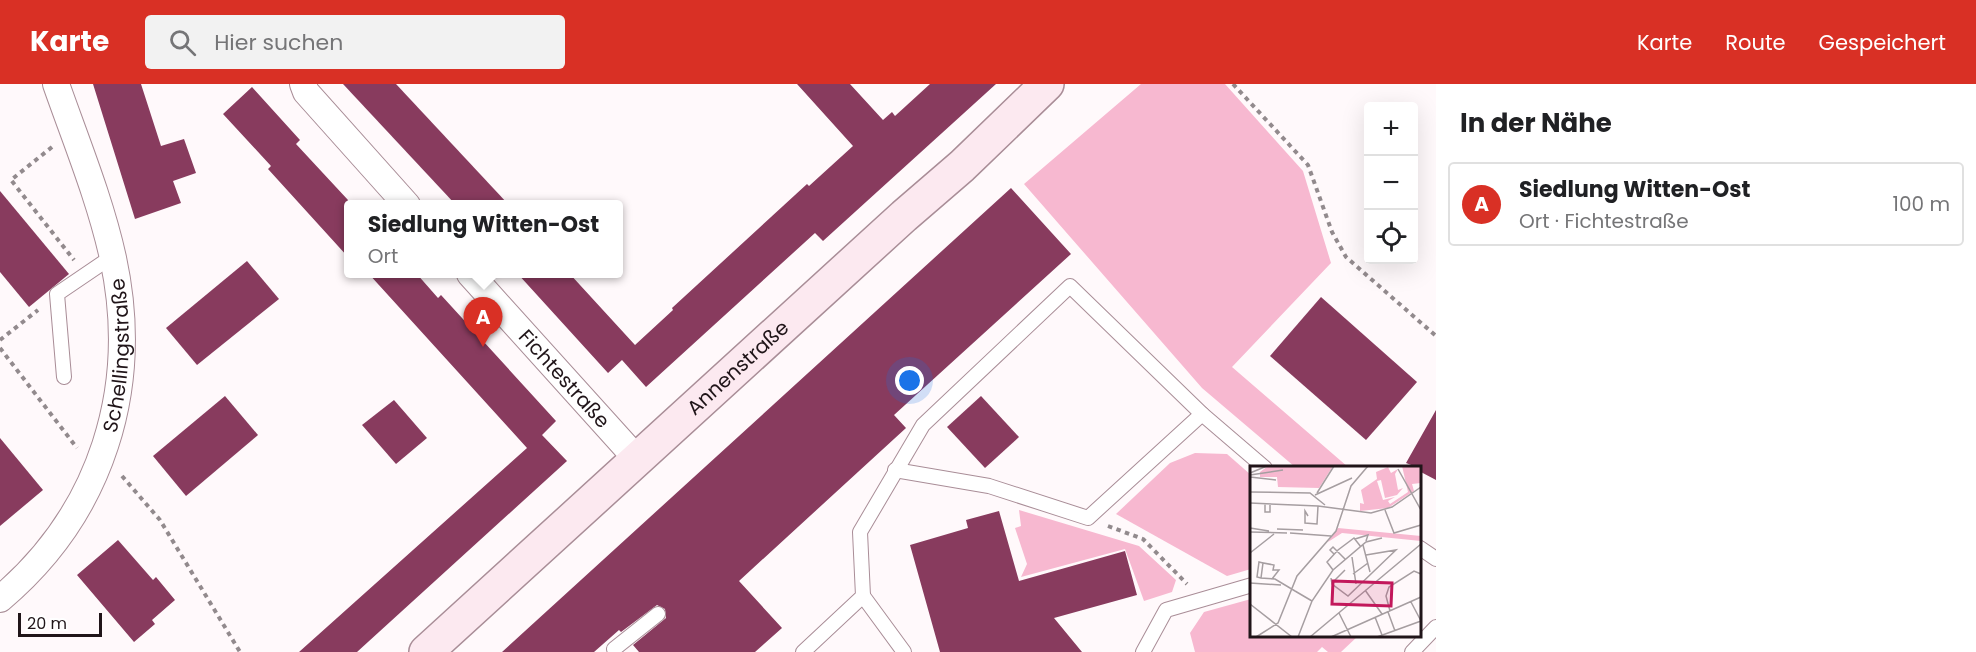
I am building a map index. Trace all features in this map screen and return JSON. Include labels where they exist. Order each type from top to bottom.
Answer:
[{"type":"street","name":"Schellingstraße","points":[[0,598],[52,547],[72,520],[99,463],[119,384],[122,346],[120,309],[112,256],[56,84]]},
{"type":"street","points":[[303,84],[306,92],[403,200]]},
{"type":"street","name":"Annenstraße","points":[[426,652],[636,458],[962,166],[1047,84]]},
{"type":"street","name":"Fichtestraße","points":[[474,278],[636,458]]},
{"type":"lane","points":[[64,377],[57,294],[112,256]]},
{"type":"lane","points":[[904,652],[863,596],[860,532],[923,425],[1070,286],[1202,414],[1263,466]]},
{"type":"lane","points":[[895,470],[989,486],[1088,518],[1202,414]]},
{"type":"lane","points":[[1421,549],[1436,559]]},
{"type":"lane","points":[[1143,652],[1166,610],[1250,585]]},
{"type":"lane","points":[[803,652],[863,596]]},
{"type":"lane","points":[[614,651],[658,614]]},
{"type":"lane","points":[[1412,652],[1436,627]]},
{"type":"path","points":[[1233,84],[1308,165],[1332,232],[1346,257],[1436,336]]},
{"type":"path","points":[[74,137],[55,144],[11,180],[85,275]]},
{"type":"path","points":[[0,340],[57,294]]},
{"type":"path","points":[[0,348],[99,463],[160,520],[240,652]]},
{"type":"path","points":[[1088,518],[1143,539],[1203,599]]},
{"type":"shaded area","points":[[1141,84],[1225,84],[1303,171],[1331,263],[1232,367],[1347,466],[1294,466],[1202,388],[1024,184]]},
{"type":"shaded area","points":[[1195,453],[1227,454],[1250,474],[1250,569],[1227,576],[1116,514],[1170,463]]},
{"type":"shaded area","points":[[1019,510],[1139,546],[1176,580],[1172,592],[1144,601],[1125,549],[1021,577],[1027,564],[1015,528],[1021,526]]},
{"type":"shaded area","points":[[1250,599],[1250,637],[1357,637],[1341,652],[1328,652],[1322,647],[1317,652],[1195,652],[1190,633],[1204,612]]},
{"type":"building","points":[[93,84],[141,84],[161,146],[184,139],[196,173],[173,181],[181,203],[135,219]]},
{"type":"building","points":[[343,84],[396,84],[504,200],[451,200]]},
{"type":"building","points":[[797,84],[850,84],[883,120],[892,112],[895,116],[930,84],[996,84],[823,241],[815,233],[646,387],[622,360],[608,373],[522,278],[574,278],[635,345],[807,184],[809,186],[853,146]]},
{"type":"building","points":[[252,87],[300,140],[296,144],[348,200],[344,200],[344,253],[268,169],[271,166],[223,114]]},
{"type":"building","points":[[1011,188],[1071,254],[894,415],[906,428],[739,581],[782,628],[755,652],[639,652],[633,645],[666,618],[665,609],[657,605],[621,632],[619,630],[594,652],[502,652]]},
{"type":"building","points":[[0,191],[69,274],[29,307],[0,272]]},
{"type":"building","points":[[247,261],[279,299],[197,365],[166,328]]},
{"type":"building","points":[[373,278],[420,278],[438,298],[441,295],[556,421],[542,435],[567,461],[357,652],[299,652],[527,448]]},
{"type":"building","points":[[1321,297],[1417,382],[1366,440],[1270,356]]},
{"type":"building","points":[[225,396],[258,435],[186,496],[153,456]]},
{"type":"building","points":[[981,396],[1019,437],[985,468],[947,427]]},
{"type":"building","points":[[394,400],[427,438],[396,464],[362,425]]},
{"type":"building","points":[[1436,410],[1436,480],[1421,472],[1421,466],[1406,463]]},
{"type":"building","points":[[0,438],[43,490],[0,526]]},
{"type":"building","points":[[999,511],[1019,581],[1125,551],[1137,595],[1054,618],[1082,652],[940,652],[910,545],[968,528],[966,520]]},
{"type":"building","points":[[118,540],[153,580],[156,577],[175,600],[152,620],[155,624],[134,642],[77,575]]},
{"type":"place","name":"Siedlung Witten-Ost","points":[[483,347]]}]
